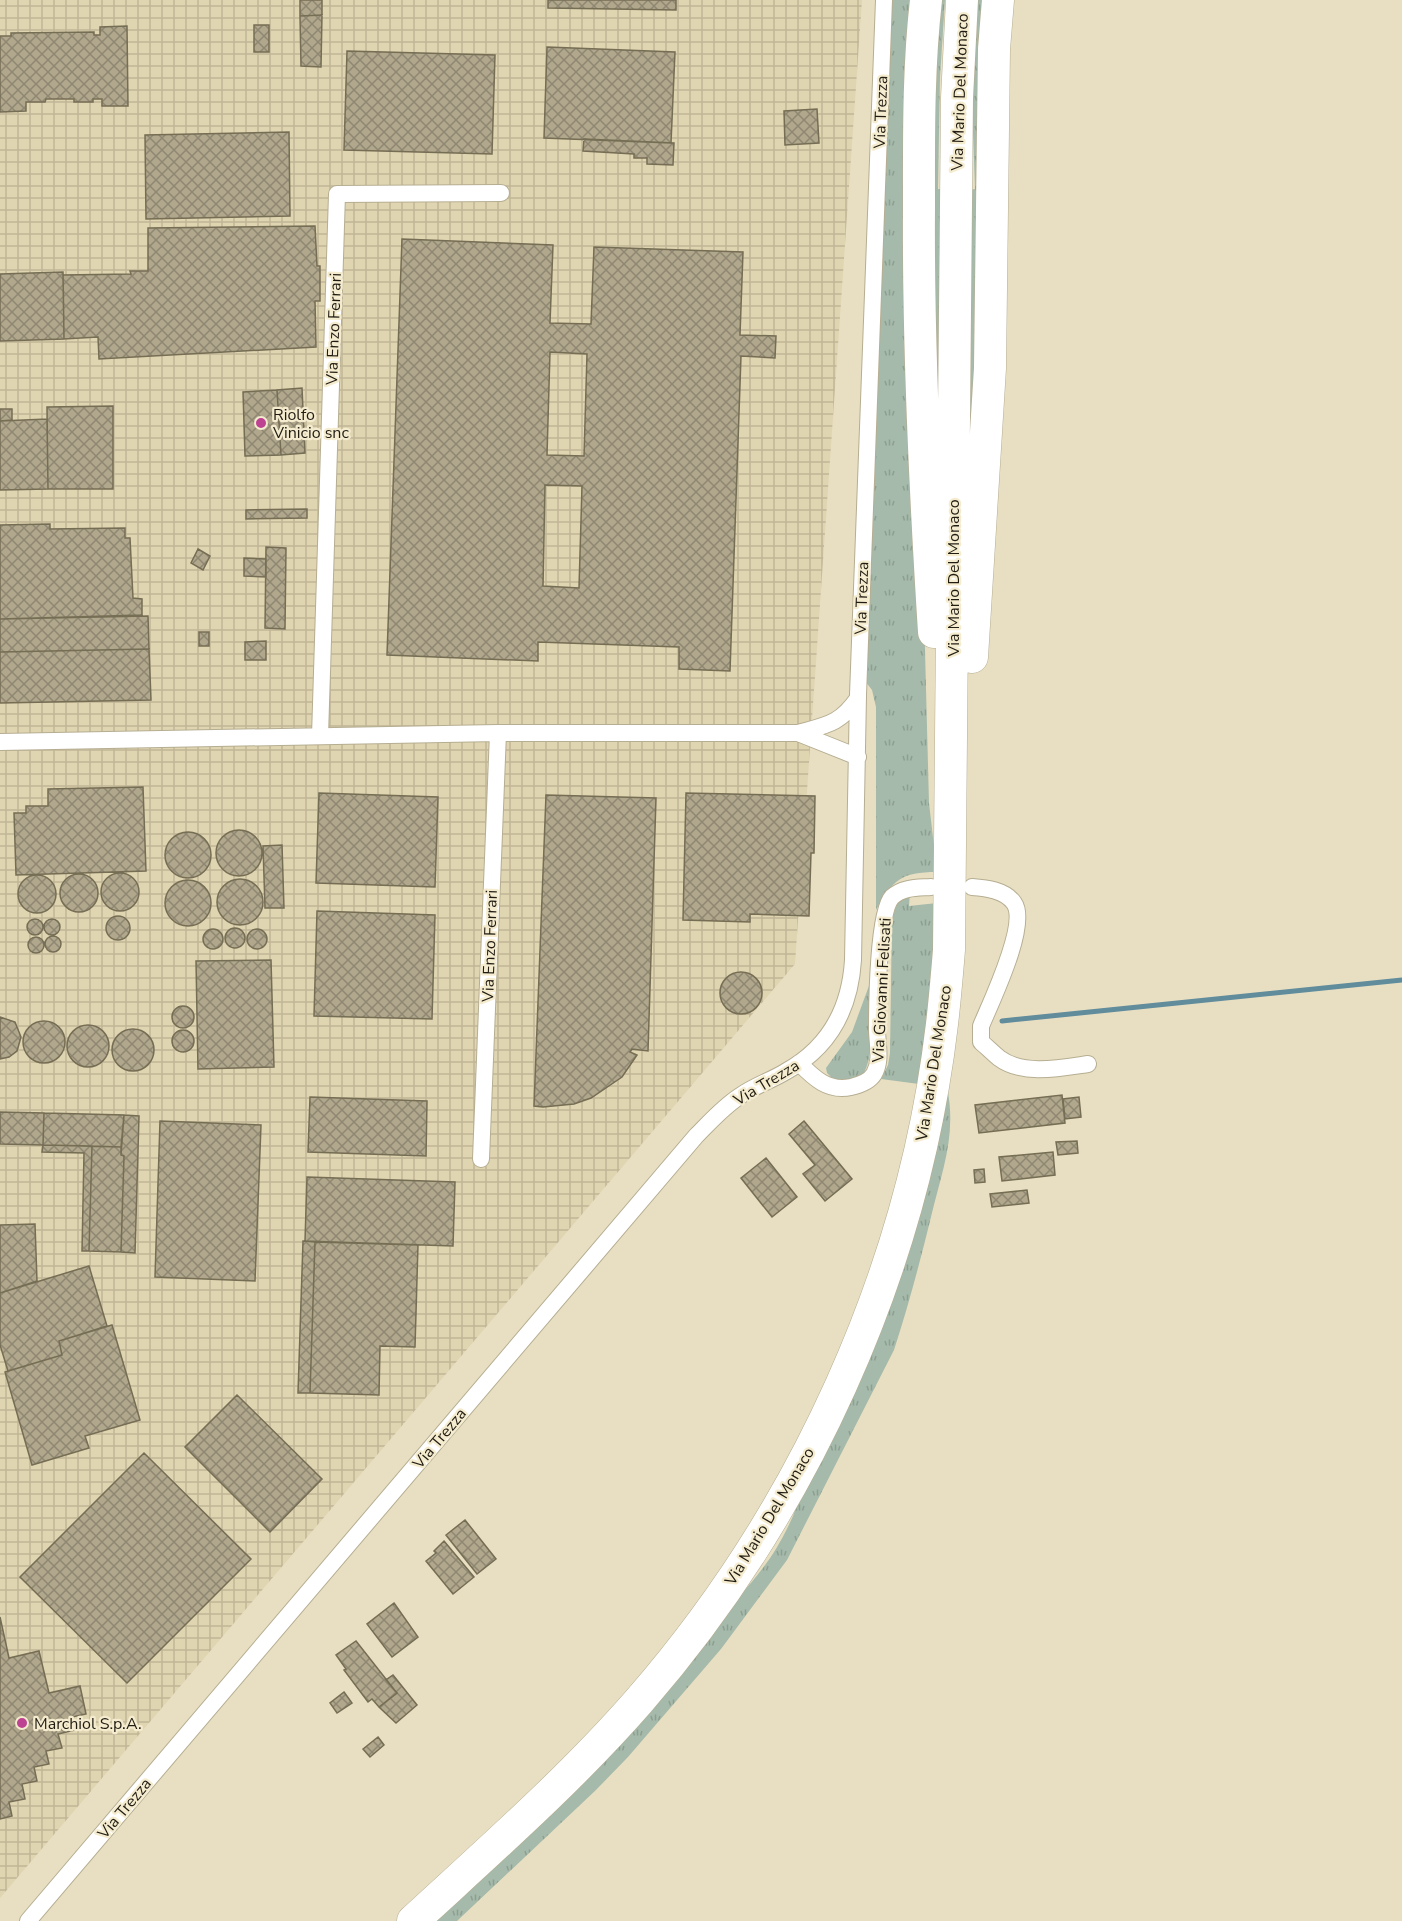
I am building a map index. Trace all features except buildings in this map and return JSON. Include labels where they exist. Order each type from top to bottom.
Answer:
[{"type":"highway","points":[[926,0],[922,34],[918,141],[921,354],[938,711],[952,809]]},
{"type":"highway","name":"Via Mario Del Monaco","points":[[413,1921],[582,1762],[639,1701],[688,1641],[745,1560],[792,1483],[828,1414],[867,1324],[888,1265],[926,1120],[942,1026],[949,950],[958,66],[962,0]]},
{"type":"highway","points":[[952,809],[967,741],[984,489],[990,368],[993,84],[998,0]]},
{"type":"street","name":"Via Trezza","points":[[28,1921],[696,1136],[718,1113],[741,1095],[800,1063],[815,1050],[840,1017],[849,994],[852,975],[858,698],[884,0]]},
{"type":"street","name":"Via Enzo Ferrari","points":[[320,736],[338,194],[501,193]]},
{"type":"street","points":[[0,742],[498,733],[798,733],[840,719],[858,698]]},
{"type":"street","points":[[822,726],[844,729],[858,736]]},
{"type":"street","name":"Via Enzo Ferrari","points":[[481,1159],[498,733]]},
{"type":"street","points":[[798,733],[858,758]]},
{"type":"street","points":[[831,747],[858,736]]},
{"type":"street","name":"Via Giovanni Felisati","points":[[800,1063],[818,1081],[831,1087],[849,1088],[867,1082],[873,1076],[879,1063],[878,1018],[882,925],[886,908],[892,898],[904,889],[931,887]]},
{"type":"street","points":[[972,887],[1005,895],[1014,903],[1019,916],[1017,936],[981,1026],[981,1042],[1001,1059],[1025,1068],[1088,1064]]},
{"type":"shaded area","points":[[0,0],[862,0],[795,964],[0,1898]]},
{"type":"green space","points":[[889,0],[917,0],[923,573],[929,803],[937,872],[915,874],[899,880],[888,891],[876,910],[876,707],[872,690],[865,681]]},
{"type":"green space","points":[[934,0],[945,0],[940,77],[938,189],[944,190],[945,368],[935,473]]},
{"type":"green space","points":[[978,0],[990,0],[986,298],[968,460],[969,190],[975,189],[972,104]]},
{"type":"green space","points":[[910,892],[909,906],[937,903],[936,951],[919,1084],[881,1079],[888,1065],[890,1053],[892,916],[899,900]]},
{"type":"green space","points":[[870,983],[872,1032],[866,1068],[861,1078],[835,1081],[827,1073],[826,1068],[852,1032]]},
{"type":"green space","points":[[947,1087],[950,1121],[944,1168],[894,1350],[787,1560],[721,1649],[628,1757],[596,1790],[457,1921],[431,1921],[736,1600],[775,1551],[793,1516]]},
{"type":"waterway","points":[[1002,1021],[1402,980]]},
{"type":"place","name":"Riolfo Vinicio snc","points":[[261,423]]},
{"type":"place","name":"Marchiol S.p.A.","points":[[22,1723]]}]
